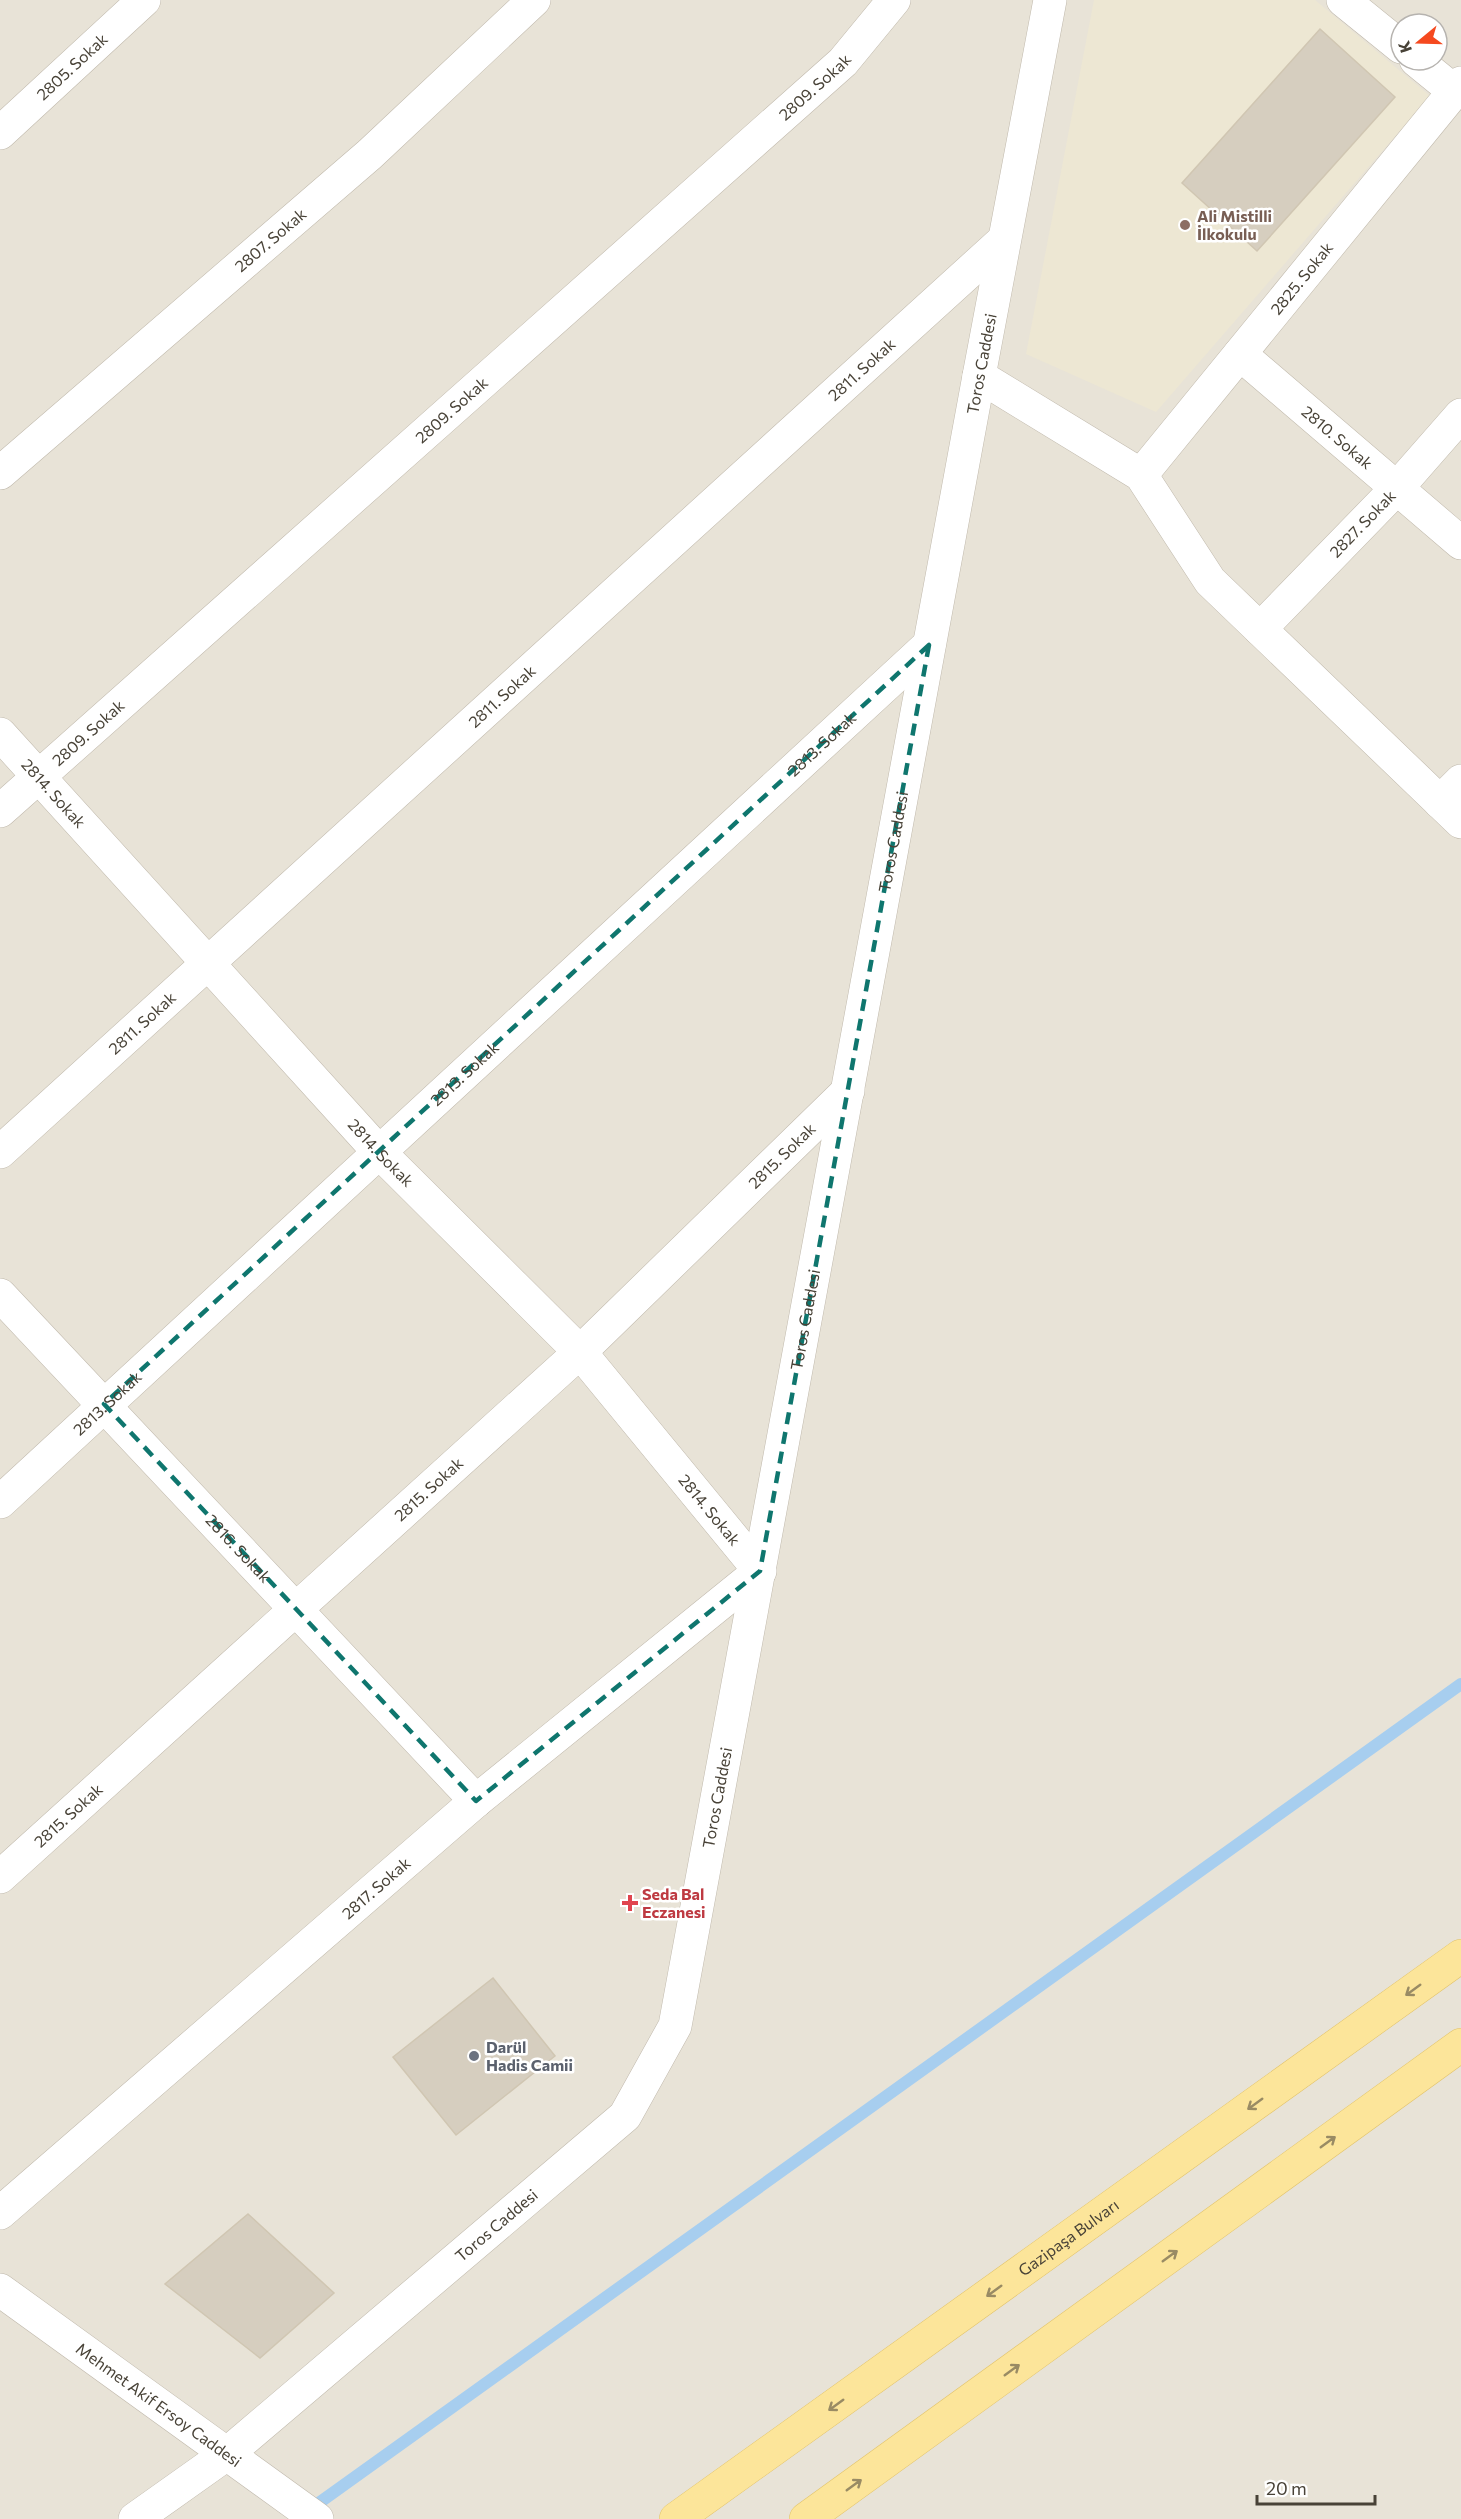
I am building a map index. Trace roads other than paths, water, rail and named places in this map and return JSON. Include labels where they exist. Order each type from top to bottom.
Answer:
[{"type":"main road","name":"Gazipaşa Bulvarı","points":[[676,2519],[1461,1956]]},
{"type":"main road","points":[[806,2519],[1461,2045]]},
{"type":"street","name":"2805. Sokak","points":[[0,133],[144,0]]},
{"type":"street","name":"2807. Sokak","points":[[0,472],[370,154],[534,0]]},
{"type":"street","name":"2809. Sokak","points":[[0,811],[843,62],[894,0]]},
{"type":"street","name":"Toros Caddesi","points":[[135,2519],[228,2452],[625,2116],[675,2026],[1050,0]]},
{"type":"street","points":[[1343,0],[1389,37]]},
{"type":"street","points":[[1434,72],[1457,87]]},
{"type":"street","name":"2825. Sokak","points":[[1141,475],[1457,87]]},
{"type":"street","name":"2811. Sokak","points":[[0,1152],[1004,240]]},
{"type":"street","name":"2810. Sokak","points":[[1240,354],[1461,543]]},
{"type":"street","points":[[979,376],[1141,475],[1210,581],[1260,629],[1454,802]]},
{"type":"street","name":"2827. Sokak","points":[[1260,629],[1397,488],[1461,415]]},
{"type":"street","name":"2813. Sokak","points":[[0,1502],[929,645]]},
{"type":"street","name":"2814. Sokak","points":[[0,734],[380,1152],[580,1352],[760,1571]]},
{"type":"street","name":"2815. Sokak","points":[[0,1877],[580,1352],[848,1091]]},
{"type":"street","name":"2816. Sokak","points":[[0,1295],[476,1801]]},
{"type":"street","name":"2817. Sokak","points":[[0,2213],[476,1801],[760,1571]]},
{"type":"street","name":"Mehmet Akif Ersoy Caddesi","points":[[0,2290],[228,2452],[317,2519]]},
{"type":"waterway","points":[[309,2510],[1461,1684]]},
{"type":"place","name":"Ali Mistilli İlkokulu","points":[[1185,225]]},
{"type":"place","name":"Seda Bal Eczanesi","points":[[630,1903]]},
{"type":"place","name":"Darül Hadis Camii","points":[[474,2056]]}]
